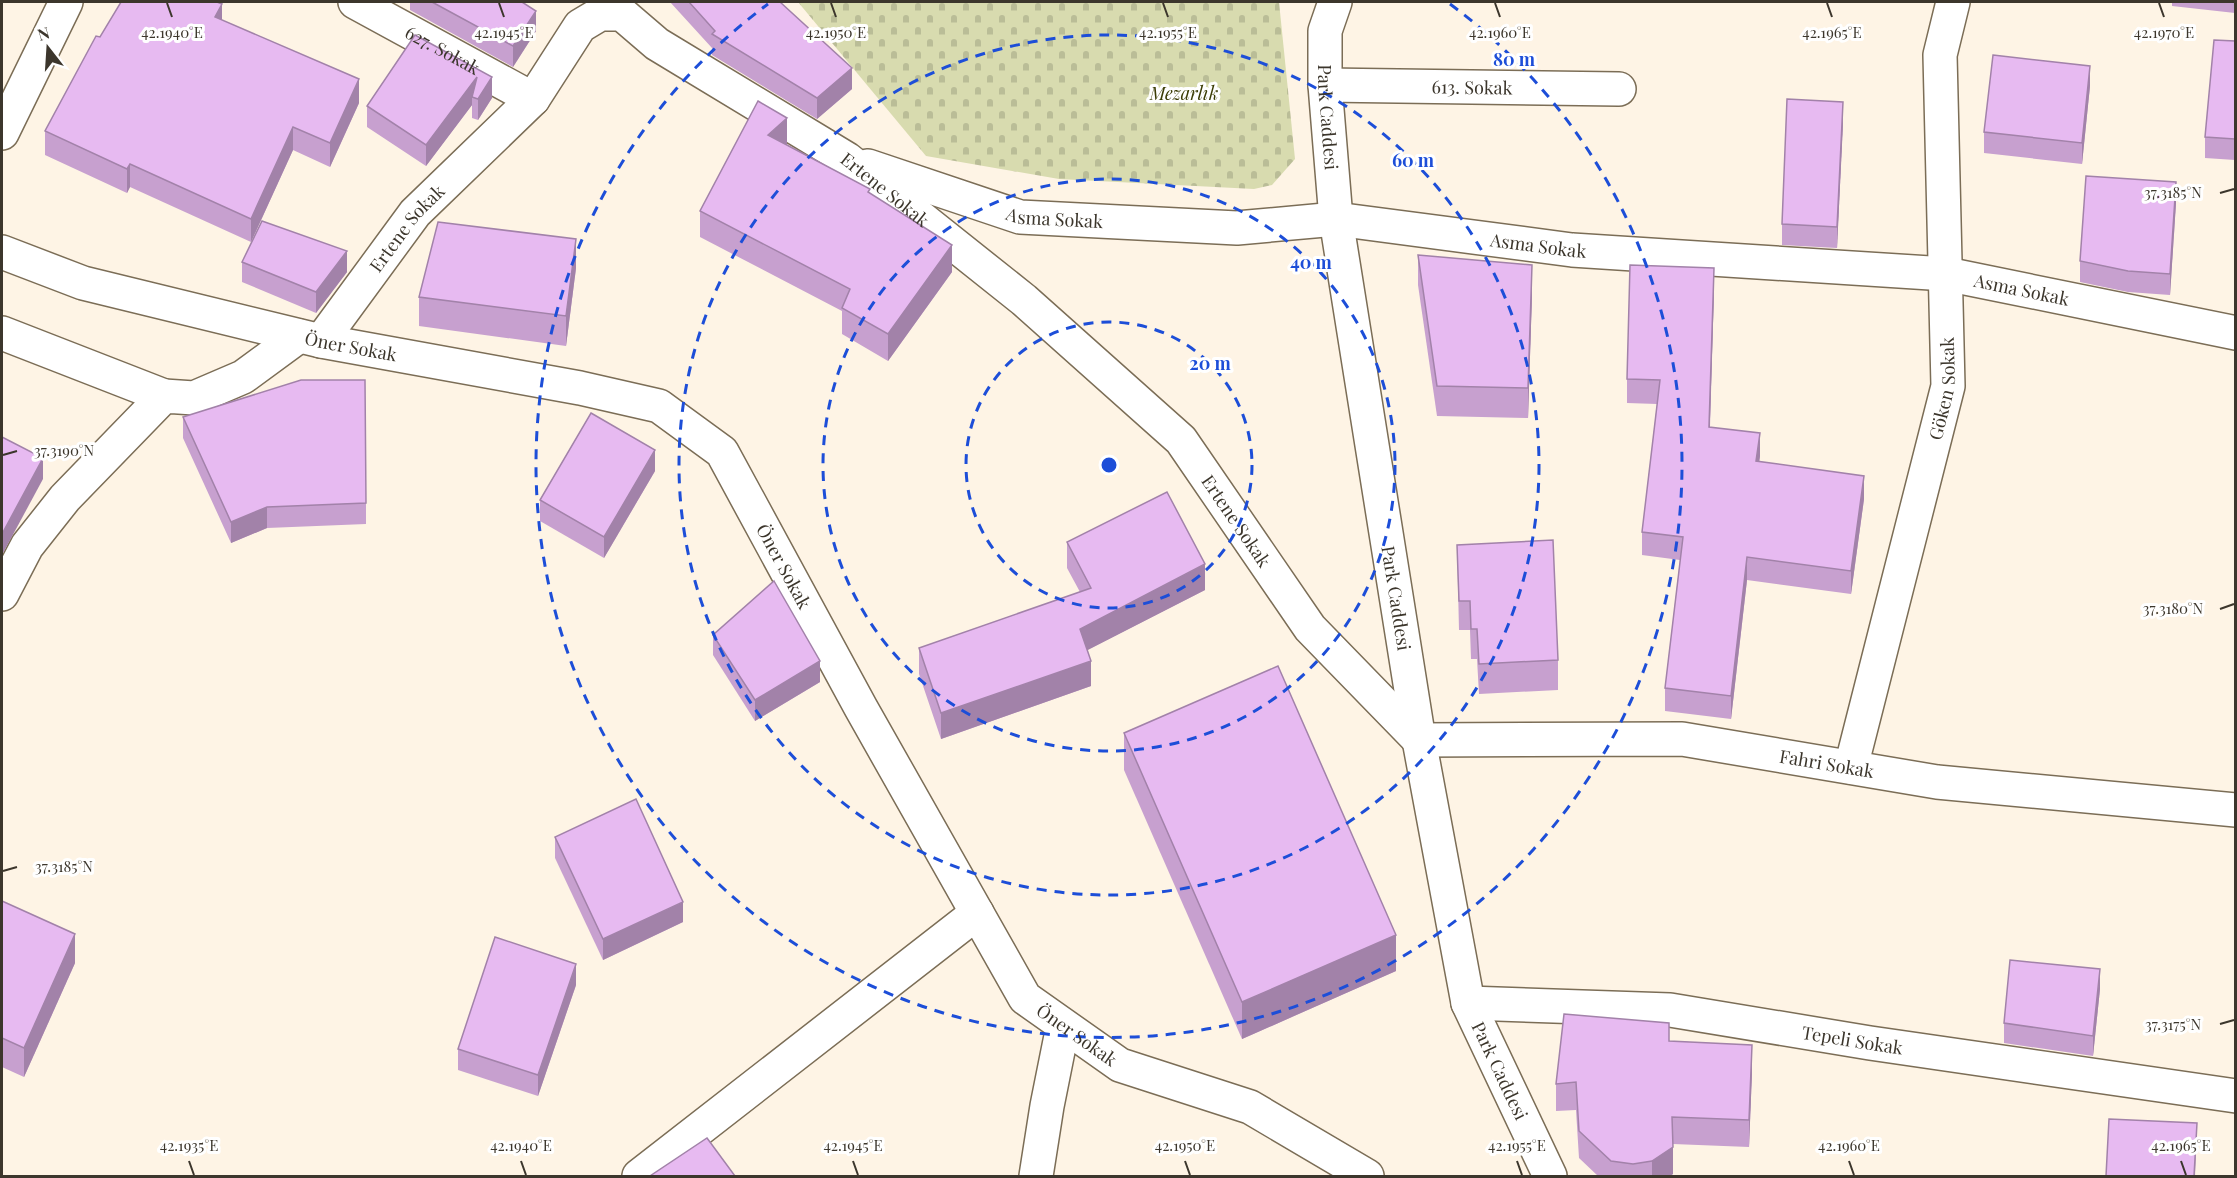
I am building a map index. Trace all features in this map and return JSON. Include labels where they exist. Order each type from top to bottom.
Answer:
[{"type":"street","points":[[2,133],[66,2]]},
{"type":"street","name":"627. Sokak","points":[[355,2],[533,99]]},
{"type":"street","name":"Göken Sokak","points":[[1851,767],[1948,386],[1940,55],[1953,2]]},
{"type":"street","name":"Ertene Sokak","points":[[2,333],[164,396],[194,398],[243,377],[310,339],[415,213],[533,99],[580,26],[600,14],[620,8],[657,44],[847,159],[1024,300],[1181,440],[1310,628],[1419,741]]},
{"type":"street","name":"Park Caddesi","points":[[1327,11],[1325,85],[1336,219],[1419,741],[1468,1003],[1550,1176]]},
{"type":"street","name":"613. Sokak","points":[[1325,85],[1619,89]]},
{"type":"street","name":"Asma Sokak","points":[[847,159],[1020,217],[1237,228],[1336,219],[1572,250],[1946,274],[2235,333]]},
{"type":"street","name":"Öner Sokak","points":[[2,252],[83,283],[310,339],[568,386],[658,406],[722,452],[861,708],[1025,998],[1119,1065],[1250,1107],[1367,1176]]},
{"type":"street","points":[[2,594],[27,546],[64,498],[164,396]]},
{"type":"street","name":"Fahri Sokak","points":[[1419,741],[1682,739],[1936,782],[2235,810]]},
{"type":"street","points":[[639,1176],[977,913]]},
{"type":"street","name":"Tepeli Sokak","points":[[1468,1003],[1670,1010],[1882,1045],[2235,1096]]},
{"type":"street","points":[[1036,1176],[1063,1026]]},
{"type":"green space","name":"Mezarlık","points":[[798,2],[1279,2],[1295,159],[1272,185],[1254,189],[1059,179],[926,156]]},
{"type":"building","points":[[121,2],[217,2],[222,4],[215,17],[359,79],[330,143],[293,127],[251,219],[130,164],[127,169],[45,131],[96,36],[100,37]]},
{"type":"building","points":[[432,2],[522,2],[536,11],[513,46]]},
{"type":"building","points":[[689,2],[780,2],[852,68],[817,98],[712,34],[715,31]]},
{"type":"building","points":[[415,35],[492,77],[478,99],[472,97],[477,77],[426,145],[367,106]]},
{"type":"building","points":[[2214,40],[2235,41],[2235,139],[2205,137]]},
{"type":"building","points":[[1993,55],[2090,66],[2082,143],[1984,132]]},
{"type":"building","points":[[1787,99],[1843,102],[1837,227],[1782,224]]},
{"type":"building","points":[[758,101],[787,118],[768,135],[870,189],[868,192],[952,245],[888,334],[842,308],[850,289],[700,211]]},
{"type":"building","points":[[2086,176],[2176,182],[2170,274],[2128,271],[2080,261]]},
{"type":"building","points":[[262,221],[347,251],[316,292],[242,262]]},
{"type":"building","points":[[438,222],[576,239],[566,316],[419,297]]},
{"type":"building","points":[[1418,255],[1532,265],[1528,388],[1437,386]]},
{"type":"building","points":[[1630,265],[1714,268],[1709,427],[1760,433],[1756,461],[1864,476],[1851,571],[1747,557],[1731,696],[1665,688],[1683,537],[1642,532],[1660,380],[1627,379]]},
{"type":"building","points":[[301,380],[365,380],[366,503],[267,507],[231,522],[183,417]]},
{"type":"building","points":[[591,413],[655,450],[604,537],[540,500]]},
{"type":"building","points":[[2,437],[43,458],[2,534]]},
{"type":"building","points":[[1167,492],[1205,564],[1080,629],[1091,661],[941,713],[919,648],[1091,588],[1067,542]]},
{"type":"building","points":[[1553,540],[1558,660],[1479,664],[1477,629],[1471,629],[1470,601],[1459,601],[1457,545]]},
{"type":"building","points":[[774,581],[820,661],[755,700],[713,635]]},
{"type":"building","points":[[1278,666],[1396,935],[1242,1002],[1124,733]]},
{"type":"building","points":[[636,799],[683,902],[603,939],[555,837]]},
{"type":"building","points":[[2,901],[75,934],[24,1048],[2,1038]]},
{"type":"building","points":[[495,937],[576,964],[538,1075],[458,1049]]},
{"type":"building","points":[[2010,960],[2100,969],[2093,1036],[2004,1023]]},
{"type":"building","points":[[1564,1014],[1669,1023],[1669,1041],[1752,1045],[1749,1120],[1672,1117],[1673,1147],[1652,1161],[1633,1164],[1611,1161],[1579,1131],[1576,1082],[1556,1084]]},
{"type":"building","points":[[2109,1119],[2197,1123],[2194,1176],[2106,1176]]},
{"type":"building","points":[[707,1138],[735,1176],[650,1176]]}]
